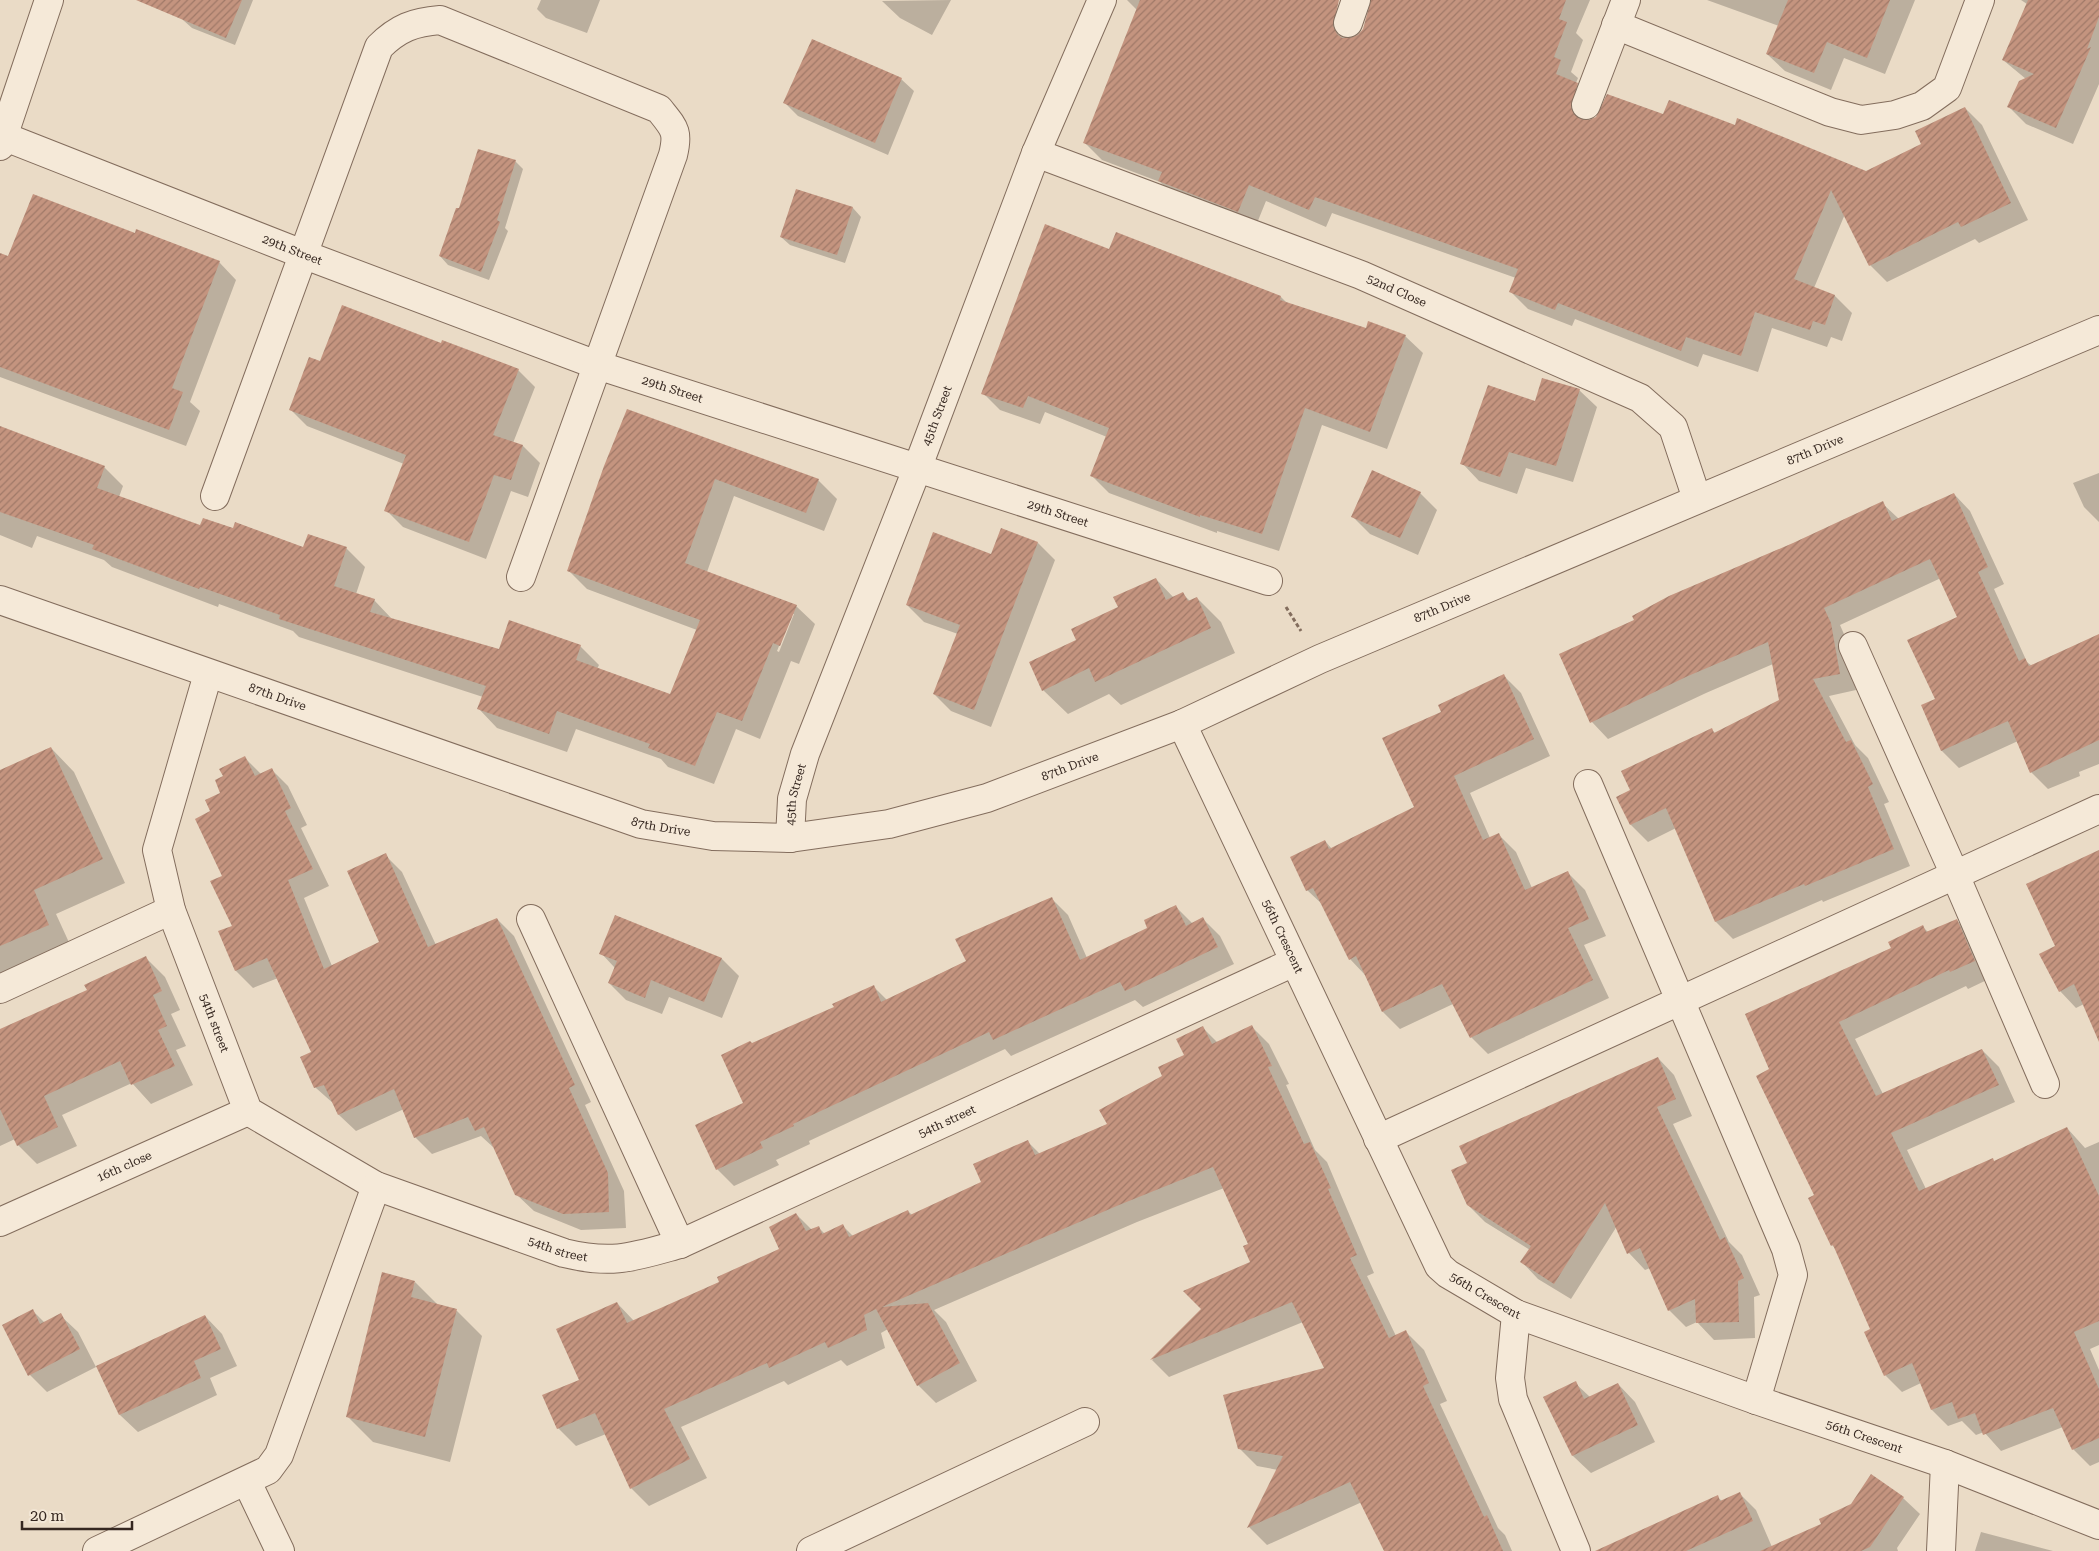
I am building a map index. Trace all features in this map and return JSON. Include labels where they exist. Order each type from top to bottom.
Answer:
[{"type":"street","points":[[1,139],[49,0]]},
{"type":"street","name":"45th Street","points":[[790,838],[792,799],[804,754],[917,469],[1036,153],[1102,0]]},
{"type":"street","points":[[1586,105],[1626,0]]},
{"type":"street","points":[[1616,25],[1830,112],[1861,120],[1895,116],[1922,106],[1946,88],[1980,0]]},
{"type":"street","points":[[215,496],[305,255],[379,47],[405,26],[422,21],[440,20],[659,109],[671,124],[677,138],[673,155],[521,577]]},
{"type":"street","name":"29th Street","points":[[1,139],[597,365],[1268,581]]},
{"type":"street","name":"52nd Close","points":[[1036,153],[1361,275],[1640,398],[1673,427],[1697,499]]},
{"type":"street","name":"87th Drive","points":[[0,600],[641,824],[713,836],[790,838],[889,824],[987,798],[1182,724],[1320,659],[1585,549],[1697,499],[2099,330]]},
{"type":"street","points":[[1852,646],[1956,875],[2046,1084]]},
{"type":"street","name":"54th street","points":[[208,674],[157,850],[171,910],[248,1111],[376,1186],[564,1253],[589,1260],[620,1260],[680,1244],[1294,962]]},
{"type":"street","name":"56th Crescent","points":[[1182,724],[1439,1266],[1448,1274],[1516,1314],[1756,1400],[1945,1464],[2099,1524]]},
{"type":"street","points":[[1588,784],[1786,1249],[1793,1275],[1756,1400]]},
{"type":"street","points":[[1378,1139],[2099,809]]},
{"type":"street","points":[[0,989],[171,910]]},
{"type":"street","points":[[531,919],[680,1244]]},
{"type":"street","name":"16th close","points":[[0,1222],[248,1111]]},
{"type":"street","points":[[97,1551],[247,1482],[268,1470],[280,1455],[376,1186]]},
{"type":"street","points":[[1516,1314],[1510,1378],[1513,1399],[1576,1551]]},
{"type":"street","points":[[811,1551],[1085,1422]]},
{"type":"street","points":[[1941,1551],[1945,1464]]},
{"type":"street","points":[[247,1482],[280,1551]]},
{"type":"path","points":[[1268,581],[1320,659]]},
{"type":"building","points":[[136,0],[242,0],[226,38]]},
{"type":"building","points":[[1140,0],[1339,0],[1333,26],[1337,34],[1342,38],[1350,38],[1358,35],[1363,29],[1371,0],[1566,0],[1559,19],[1567,22],[1554,57],[1561,60],[1556,74],[1578,83],[1571,107],[1574,114],[1580,119],[1589,120],[1596,117],[1607,94],[1663,114],[1669,100],[1735,125],[1737,118],[1866,171],[1921,144],[1915,131],[1965,107],[2011,203],[1961,227],[1958,222],[1869,266],[1831,190],[1794,279],[1835,295],[1825,325],[1813,321],[1810,330],[1755,312],[1741,356],[1686,337],[1681,351],[1558,303],[1555,310],[1509,292],[1518,269],[1315,197],[1309,210],[1249,185],[1238,212],[1158,181],[1162,172],[1083,143]]},
{"type":"building","points":[[1788,0],[1890,0],[1867,58],[1827,42],[1814,73],[1766,54]]},
{"type":"building","points":[[2028,0],[2099,0],[2099,17],[2087,49],[2091,47],[2056,128],[2007,107],[2019,81],[2034,74],[2002,60]]},
{"type":"building","points":[[812,39],[902,78],[875,143],[783,103]]},
{"type":"building","points":[[478,149],[516,160],[497,220],[500,222],[481,272],[439,256],[456,208],[459,208]]},
{"type":"building","points":[[796,189],[853,207],[837,255],[780,237]]},
{"type":"building","points":[[33,194],[135,233],[136,229],[220,261],[172,388],[183,392],[169,430],[0,367],[0,253],[8,256]]},
{"type":"building","points":[[1045,224],[1109,249],[1116,232],[1281,296],[1280,300],[1366,328],[1368,321],[1406,335],[1370,432],[1305,408],[1262,534],[1200,515],[1200,517],[1090,476],[1109,428],[1028,396],[1023,408],[981,394]]},
{"type":"building","points":[[342,305],[441,343],[442,340],[519,369],[493,435],[523,445],[511,480],[494,475],[469,542],[384,511],[406,455],[289,410],[309,357],[320,361]]},
{"type":"building","points":[[1542,378],[1580,389],[1556,466],[1509,452],[1500,477],[1460,464],[1488,385],[1535,401]]},
{"type":"building","points":[[627,409],[819,479],[806,513],[715,479],[685,563],[797,605],[780,646],[773,643],[742,721],[717,712],[695,766],[648,748],[650,744],[557,711],[549,734],[477,709],[486,686],[279,619],[280,615],[200,587],[199,589],[92,549],[94,545],[0,512],[0,426],[105,466],[97,488],[200,525],[203,518],[233,528],[235,522],[303,547],[308,534],[347,547],[334,586],[375,599],[370,612],[499,649],[509,620],[581,645],[576,660],[670,694],[700,620],[567,571],[604,466]]},
{"type":"building","points":[[1372,470],[1421,492],[1400,538],[1351,517]]},
{"type":"building","points":[[1954,493],[1988,567],[1978,572],[2019,661],[2025,658],[2029,666],[2099,634],[2099,740],[2030,773],[2008,721],[1941,751],[1921,705],[1935,699],[1907,640],[1957,617],[1930,559],[1824,608],[1831,623],[1840,674],[1813,679],[1846,742],[1851,740],[1873,784],[1868,787],[1894,849],[1805,886],[1804,884],[1715,922],[1666,808],[1630,825],[1616,797],[1630,790],[1621,771],[1712,728],[1714,733],[1779,700],[1768,642],[1688,676],[1590,723],[1559,654],[1634,620],[1632,616],[1669,596],[1793,543],[1883,501],[1892,521]]},
{"type":"building","points":[[1001,528],[1038,542],[974,710],[933,694],[960,625],[906,605],[933,532],[991,554]]},
{"type":"building","points":[[1156,578],[1166,600],[1183,592],[1188,601],[1197,597],[1211,628],[1095,682],[1089,668],[1042,691],[1029,662],[1076,640],[1071,629],[1118,607],[1113,597]]},
{"type":"building","points":[[1504,674],[1534,739],[1454,776],[1483,840],[1499,833],[1525,890],[1568,871],[1589,919],[1568,928],[1593,980],[1470,1038],[1442,984],[1382,1012],[1356,956],[1349,960],[1313,888],[1306,891],[1290,857],[1325,840],[1329,849],[1414,807],[1382,738],[1441,712],[1438,705]]},
{"type":"building","points":[[51,747],[103,859],[34,890],[49,925],[0,946],[0,770]]},
{"type":"building","points":[[245,756],[255,776],[272,768],[291,808],[285,811],[313,869],[288,880],[324,969],[379,942],[347,871],[386,853],[428,947],[497,918],[575,1085],[569,1088],[608,1173],[609,1212],[563,1214],[515,1195],[484,1127],[475,1131],[468,1117],[414,1138],[394,1089],[338,1115],[324,1085],[314,1088],[300,1057],[311,1052],[267,958],[235,971],[218,931],[232,926],[210,881],[222,876],[195,819],[210,811],[205,800],[220,793],[215,780],[223,776],[219,769]]},
{"type":"building","points":[[2099,850],[2099,1042],[2074,984],[2059,992],[2039,954],[2055,946],[2026,884]]},
{"type":"building","points":[[1052,897],[1080,960],[1147,928],[1144,920],[1176,905],[1186,926],[1203,917],[1218,947],[1125,991],[1120,982],[993,1040],[989,1032],[793,1124],[794,1126],[760,1142],[763,1148],[716,1170],[695,1125],[743,1103],[721,1055],[750,1041],[752,1043],[834,1007],[832,1004],[874,985],[881,1002],[966,961],[955,939]]},
{"type":"building","points":[[615,915],[722,958],[704,1002],[651,980],[645,998],[608,983],[617,961],[599,954]]},
{"type":"building","points":[[1957,919],[1975,961],[1950,972],[1949,970],[1839,1022],[1876,1096],[1982,1049],[1999,1085],[1891,1133],[1919,1191],[1993,1158],[1994,1161],[2067,1127],[2099,1196],[2099,1321],[2074,1332],[2099,1389],[2099,1438],[2072,1450],[2053,1408],[1983,1435],[1975,1413],[1958,1419],[1952,1402],[1931,1410],[1912,1363],[1884,1376],[1864,1332],[1870,1329],[1833,1245],[1831,1246],[1808,1198],[1814,1195],[1756,1076],[1769,1069],[1745,1014],[1891,948],[1888,942],[1923,925],[1926,932]]},
{"type":"building","points":[[146,956],[162,991],[153,995],[167,1026],[158,1030],[175,1066],[131,1085],[120,1061],[44,1096],[58,1127],[17,1146],[0,1109],[0,1029],[87,990],[84,985]]},
{"type":"building","points":[[1252,1025],[1272,1066],[1268,1067],[1304,1144],[1310,1142],[1331,1188],[1328,1189],[1357,1255],[1350,1258],[1389,1338],[1406,1330],[1429,1383],[1423,1386],[1484,1517],[1487,1515],[1503,1551],[1384,1551],[1350,1482],[1247,1528],[1283,1456],[1238,1449],[1223,1395],[1324,1368],[1292,1302],[1150,1360],[1201,1309],[1183,1291],[1250,1262],[1243,1246],[1248,1244],[1213,1167],[1119,1205],[882,1307],[928,1303],[960,1363],[917,1386],[876,1309],[864,1315],[867,1330],[828,1348],[825,1342],[769,1368],[767,1363],[664,1409],[690,1459],[630,1489],[595,1413],[557,1429],[542,1395],[579,1380],[556,1329],[617,1302],[627,1323],[719,1282],[717,1277],[779,1249],[769,1227],[796,1213],[806,1231],[819,1226],[822,1234],[843,1224],[849,1237],[908,1210],[910,1215],[981,1182],[973,1164],[1028,1140],[1035,1155],[1107,1124],[1099,1110],[1162,1076],[1158,1067],[1184,1055],[1176,1039],[1203,1026],[1212,1044]]},
{"type":"building","points":[[1658,1057],[1676,1099],[1657,1107],[1720,1240],[1725,1237],[1744,1278],[1738,1281],[1739,1322],[1696,1323],[1695,1299],[1668,1311],[1640,1248],[1627,1254],[1605,1203],[1554,1284],[1520,1262],[1531,1246],[1467,1205],[1451,1170],[1467,1163],[1459,1146]]},
{"type":"building","points":[[382,1272],[415,1281],[411,1297],[457,1309],[425,1437],[346,1417]]},
{"type":"building","points":[[33,1309],[40,1324],[61,1313],[80,1349],[28,1376],[2,1325]]},
{"type":"building","points":[[205,1315],[221,1349],[194,1361],[201,1378],[119,1415],[96,1366]]},
{"type":"building","points":[[1576,1381],[1584,1399],[1618,1383],[1638,1425],[1572,1456],[1543,1397]]},
{"type":"building","points":[[1871,1474],[1904,1497],[1870,1547],[1861,1551],[1760,1551],[1821,1524],[1819,1519],[1851,1504]]},
{"type":"building","points":[[1740,1492],[1753,1521],[1686,1551],[1595,1551],[1718,1495],[1720,1501]]}]
